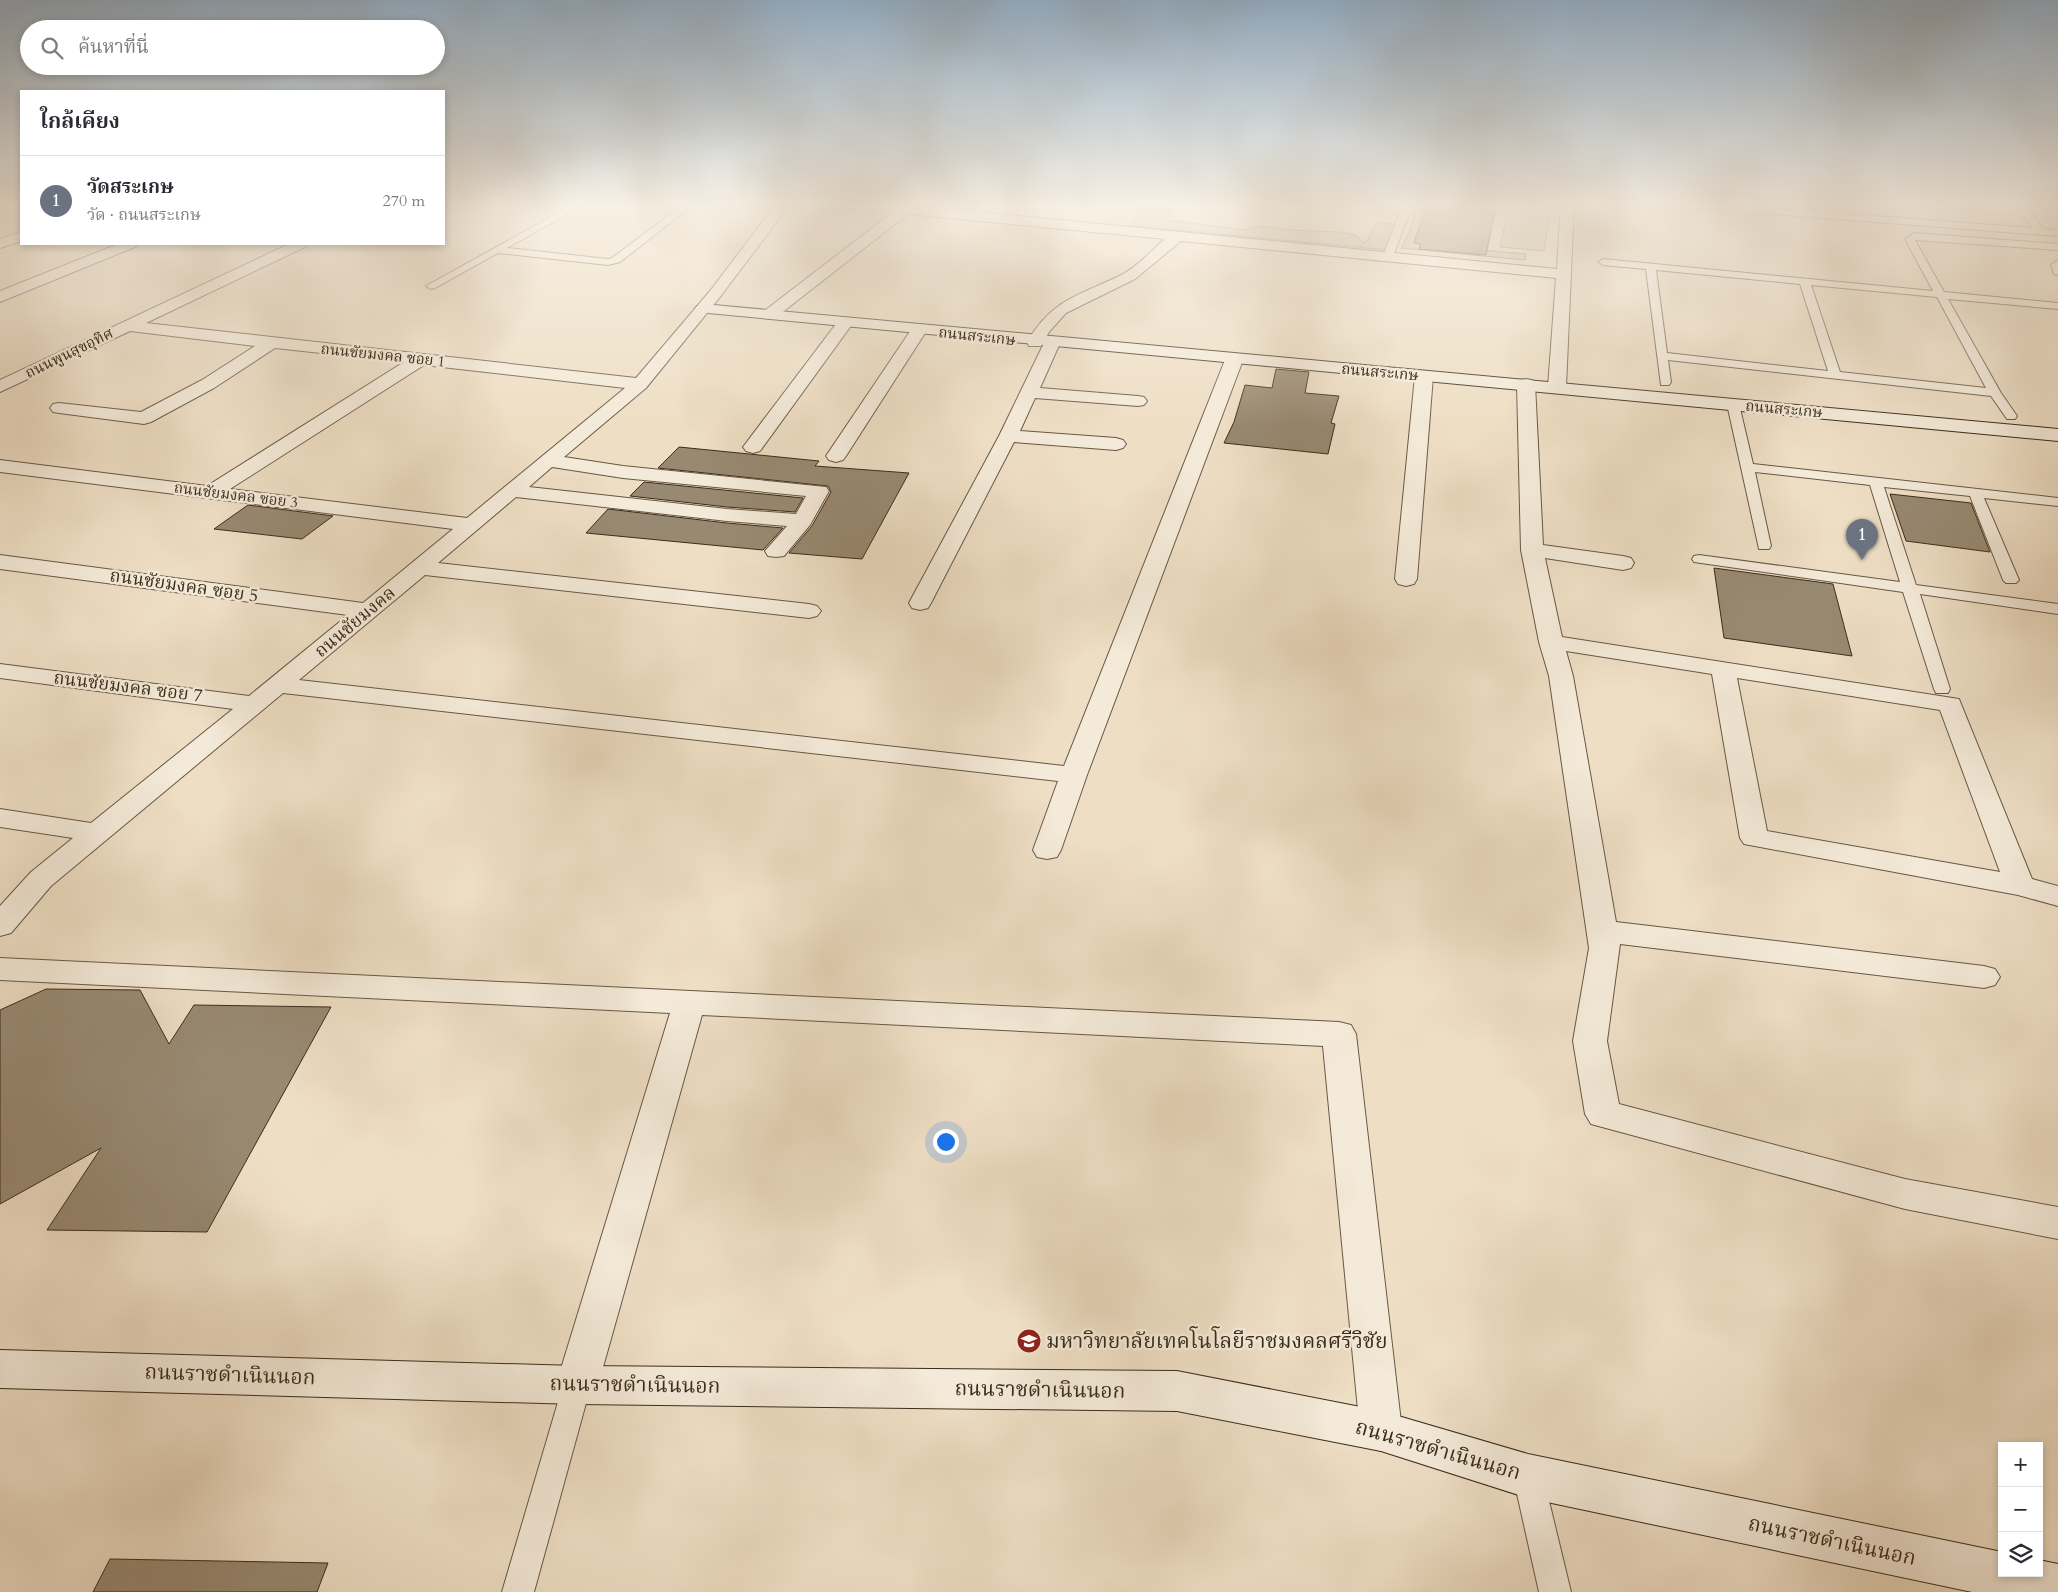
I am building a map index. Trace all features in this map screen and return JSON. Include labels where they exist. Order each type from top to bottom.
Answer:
[{"type":"street","points":[[0,298],[47,278]]},
{"type":"street","name":"ถนนพูนสุขอุทิศ","points":[[0,387],[227,278]]},
{"type":"street","name":"ถนนชัยมงคล","points":[[0,926],[41,879],[421,568],[640,384],[726,278]]},
{"type":"street","points":[[769,315],[816,278]]},
{"type":"street","points":[[920,603],[1008,436],[1029,392],[1044,343],[1042,330],[1060,310],[1125,278]]},
{"type":"street","points":[[1557,387],[1563,278]]},
{"type":"street","name":"ถนนสระเกษ","points":[[703,309],[1044,343],[1526,384],[2058,435]]},
{"type":"street","points":[[753,447],[845,323]]},
{"type":"street","name":"ถนนชัยมงคล ซอย 1","points":[[126,326],[640,384]]},
{"type":"street","points":[[836,456],[919,330]]},
{"type":"street","points":[[59,408],[144,418],[208,384],[272,342]]},
{"type":"street","points":[[211,492],[421,359]]},
{"type":"street","points":[[1047,850],[1074,775],[1234,360]]},
{"type":"street","points":[[1406,579],[1424,376]]},
{"type":"street","points":[[1526,384],[1532,550],[1551,642],[1561,676],[1605,948],[1590,1041],[1603,1114],[1905,1194],[2058,1224]]},
{"type":"street","points":[[1029,392],[1138,401]]},
{"type":"street","points":[[1008,436],[1116,444]]},
{"type":"street","points":[[548,461],[623,472],[821,482],[804,521],[776,551]]},
{"type":"street","name":"ถนนชัยมงคล ซอย 3","points":[[0,466],[472,525]]},
{"type":"street","points":[[513,491],[726,515],[804,521]]},
{"type":"street","points":[[1532,550],[1623,563]]},
{"type":"street","name":"ถนนชัยมงคล ซอย 5","points":[[0,562],[368,611]]},
{"type":"street","points":[[421,568],[808,611]]},
{"type":"street","points":[[1551,642],[1950,704],[2020,885]]},
{"type":"street","points":[[1723,669],[1754,838],[2020,885],[2058,896]]},
{"type":"street","name":"ถนนชัยมงคล ซอย 7","points":[[0,671],[255,704]]},
{"type":"street","points":[[278,685],[1074,775]]},
{"type":"street","points":[[0,818],[97,833]]},
{"type":"street","points":[[1603,931],[1984,977]]},
{"type":"street","points":[[0,969],[1339,1034],[1381,1431]]},
{"type":"street","points":[[577,1385],[689,1003]]},
{"type":"street","name":"ถนนราชดำเนินนอก","points":[[0,1369],[577,1385],[1176,1391],[1381,1431],[1528,1476],[2058,1587]]},
{"type":"lane","points":[[431,286],[445,278]]},
{"type":"lane","points":[[1652,278],[1666,382]]},
{"type":"lane","points":[[1774,278],[2058,306]]},
{"type":"lane","points":[[1932,278],[1995,392],[2011,416]]},
{"type":"lane","points":[[1804,281],[1835,375]]},
{"type":"lane","points":[[1662,356],[1995,392]]},
{"type":"lane","points":[[1733,404],[1764,546]]},
{"type":"lane","points":[[1746,467],[2058,502]]},
{"type":"lane","points":[[1876,482],[1942,689]]},
{"type":"lane","points":[[1975,492],[2010,580]]},
{"type":"lane","points":[[1699,559],[2058,609]]},
{"type":"lane","points":[[518,1592],[577,1385]]},
{"type":"lane","points":[[1528,1476],[1555,1592]]},
{"type":"building","points":[[1276,369],[1309,372],[1305,393],[1339,396],[1331,423],[1335,424],[1328,454],[1224,443],[1234,422],[1245,385],[1272,388]]},
{"type":"building","points":[[679,447],[819,461],[815,466],[909,473],[862,559],[789,553],[812,526],[831,492],[828,486],[658,468]]},
{"type":"building","points":[[644,482],[803,498],[795,512],[727,507],[630,496]]},
{"type":"building","points":[[1890,494],[1971,503],[1990,552],[1906,541]]},
{"type":"building","points":[[248,505],[333,516],[302,539],[214,529]]},
{"type":"building","points":[[608,509],[783,528],[763,550],[586,533]]},
{"type":"building","points":[[1714,568],[1833,584],[1852,656],[1724,638]]},
{"type":"building","points":[[46,989],[140,990],[169,1044],[194,1005],[331,1007],[207,1232],[47,1230],[101,1148],[0,1204],[0,1010]]},
{"type":"building","points":[[110,1559],[328,1563],[317,1592],[93,1592]]},
{"type":"place","name":"วัดสระเกษ","points":[[1862,560]]},
{"type":"place","name":"มหาวิทยาลัยเทคโนโลยีราชมงคลศรีวิชัย","points":[[1029,1341]]}]
